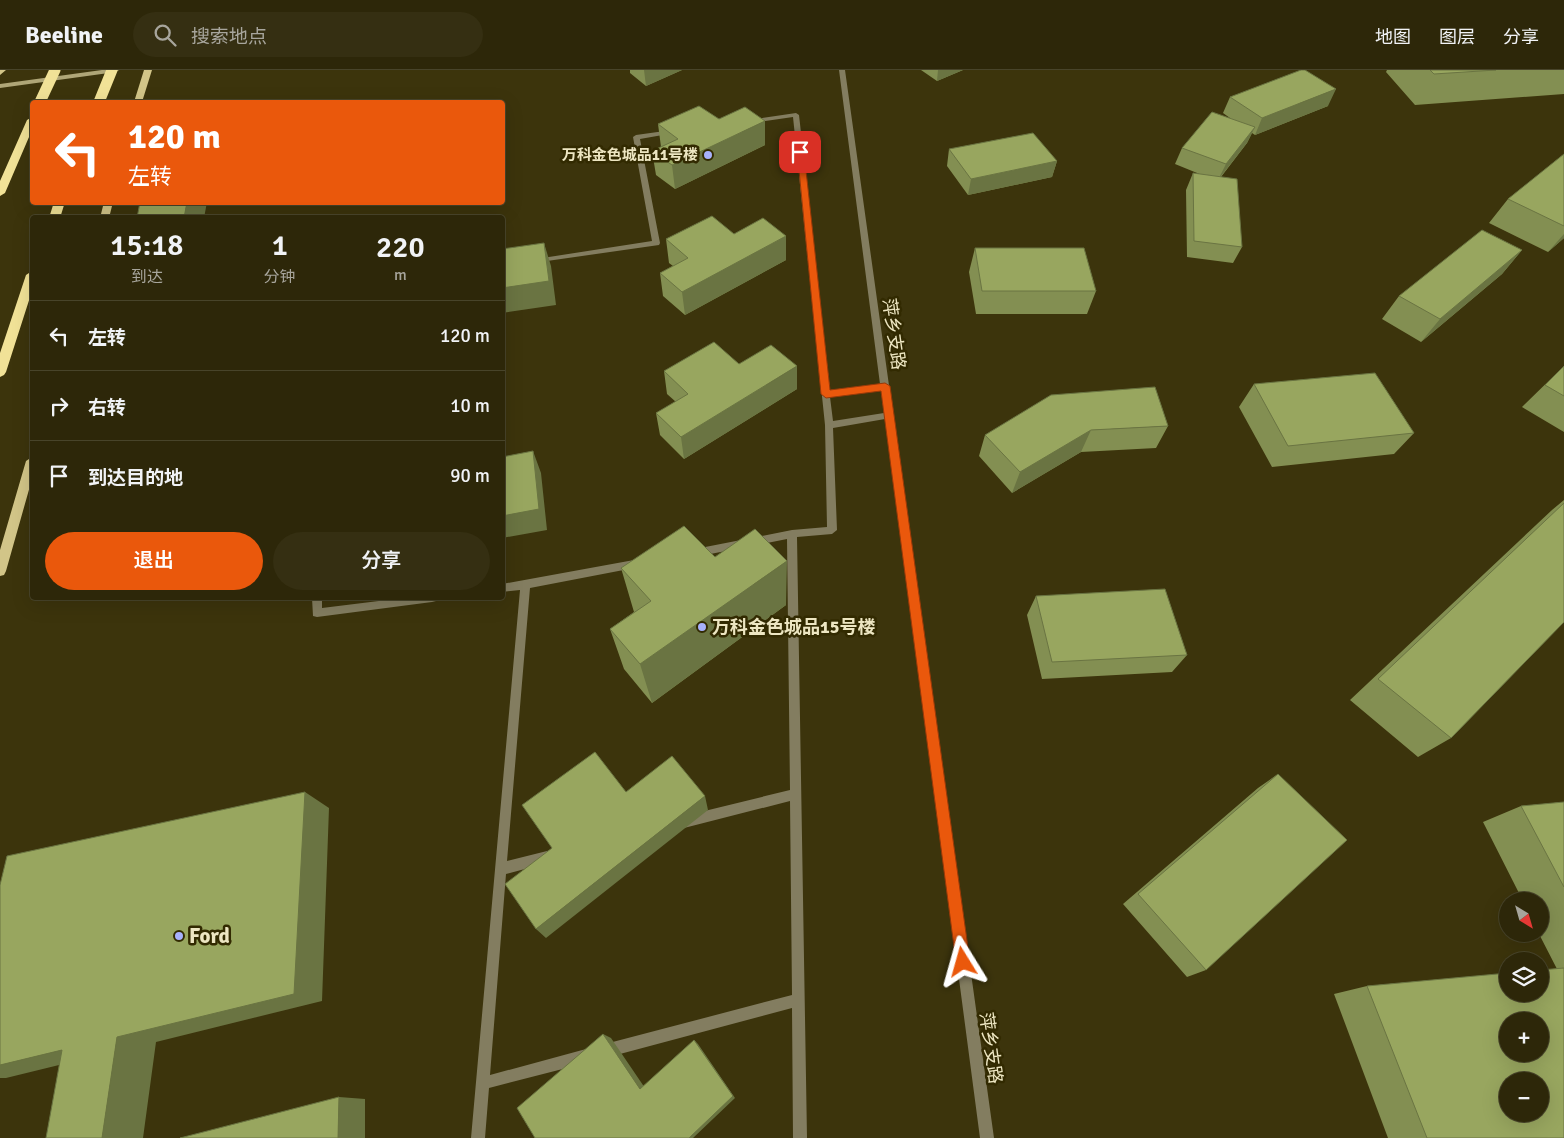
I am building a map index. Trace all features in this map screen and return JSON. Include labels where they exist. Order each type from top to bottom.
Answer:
[{"type":"highway","points":[[41,100],[55,70]]},
{"type":"highway","points":[[100,100],[112,70]]},
{"type":"highway","points":[[0,193],[30,125]]},
{"type":"highway","points":[[0,372],[30,281]]},
{"type":"main road","points":[[139,100],[148,70]]},
{"type":"main road","points":[[0,571],[30,468]]},
{"type":"street","points":[[0,86],[116,70]]},
{"type":"street","name":"萍乡支路","points":[[842,70],[987,1138]]},
{"type":"street","points":[[687,554],[792,534],[832,530],[829,425],[796,115],[740,122]]},
{"type":"street","points":[[531,261],[656,242],[636,137],[683,130]]},
{"type":"street","points":[[826,394],[885,386]]},
{"type":"street","points":[[829,425],[889,415]]},
{"type":"street","points":[[792,534],[800,1138]]},
{"type":"street","points":[[505,588],[649,562]]},
{"type":"street","points":[[478,1138],[525,585]]},
{"type":"street","points":[[318,600],[317,613],[417,600]]},
{"type":"street","points":[[672,825],[796,794]]},
{"type":"street","points":[[501,869],[558,854]]},
{"type":"street","points":[[483,1083],[798,1000]]},
{"type":"building","points":[[1305,70],[1336,89],[1262,118],[1230,97]]},
{"type":"building","points":[[1430,70],[1496,70],[1434,74]]},
{"type":"building","points":[[699,106],[719,119],[745,107],[765,121],[672,165],[652,151],[678,139],[658,124]]},
{"type":"building","points":[[1212,112],[1255,127],[1226,164],[1182,148]]},
{"type":"building","points":[[1033,133],[1057,161],[971,179],[949,149]]},
{"type":"building","points":[[1564,154],[1564,226],[1508,199]]},
{"type":"building","points":[[1193,173],[1237,179],[1242,247],[1194,241]]},
{"type":"building","points":[[139,205],[186,205],[185,215],[138,215]]},
{"type":"building","points":[[712,216],[734,234],[763,218],[786,236],[682,292],[660,273],[688,258],[666,239]]},
{"type":"building","points":[[1482,230],[1522,250],[1440,319],[1399,296]]},
{"type":"building","points":[[544,243],[549,281],[505,288],[505,249]]},
{"type":"building","points":[[975,248],[1084,248],[1096,291],[982,291]]},
{"type":"building","points":[[714,342],[739,364],[771,345],[797,366],[681,437],[656,413],[688,394],[664,371]]},
{"type":"building","points":[[1564,366],[1564,396],[1545,385]]},
{"type":"building","points":[[1375,373],[1414,433],[1288,446],[1254,384]]},
{"type":"building","points":[[1155,387],[1168,426],[1091,430],[1020,472],[985,435],[1051,395]]},
{"type":"building","points":[[533,451],[539,509],[505,515],[505,456]]},
{"type":"building","points":[[1564,503],[1564,622],[1451,738],[1378,679]]},
{"type":"building","points":[[684,526],[715,557],[755,529],[787,561],[640,664],[610,629],[651,601],[621,568]]},
{"type":"building","points":[[1165,589],[1187,655],[1052,662],[1036,596]]},
{"type":"building","points":[[595,752],[626,792],[672,756],[705,796],[536,929],[505,884],[552,848],[522,805]]},
{"type":"building","points":[[1278,774],[1347,840],[1206,970],[1138,894]]},
{"type":"building","name":"Ford","points":[[305,792],[294,994],[117,1037],[102,1138],[46,1138],[62,1050],[0,1065],[0,885],[7,856]]},
{"type":"building","points":[[1564,802],[1564,887],[1521,806]]},
{"type":"building","points":[[1564,968],[1564,1138],[1427,1138],[1367,986],[1499,974],[1499,1002],[1549,1002],[1549,969]]},
{"type":"building","points":[[603,1034],[640,1089],[694,1040],[733,1096],[689,1138],[535,1138],[517,1108]]},
{"type":"building","points":[[339,1097],[338,1138],[180,1138]]},
{"type":"place","name":"万科金色城品11号楼","points":[[708,155]]},
{"type":"place","name":"万科金色城品15号楼","points":[[702,627]]},
{"type":"place","name":"Ford","points":[[179,936]]},
{"type":"route","points":[[800,152],[826,394],[885,386],[963,962]]}]
